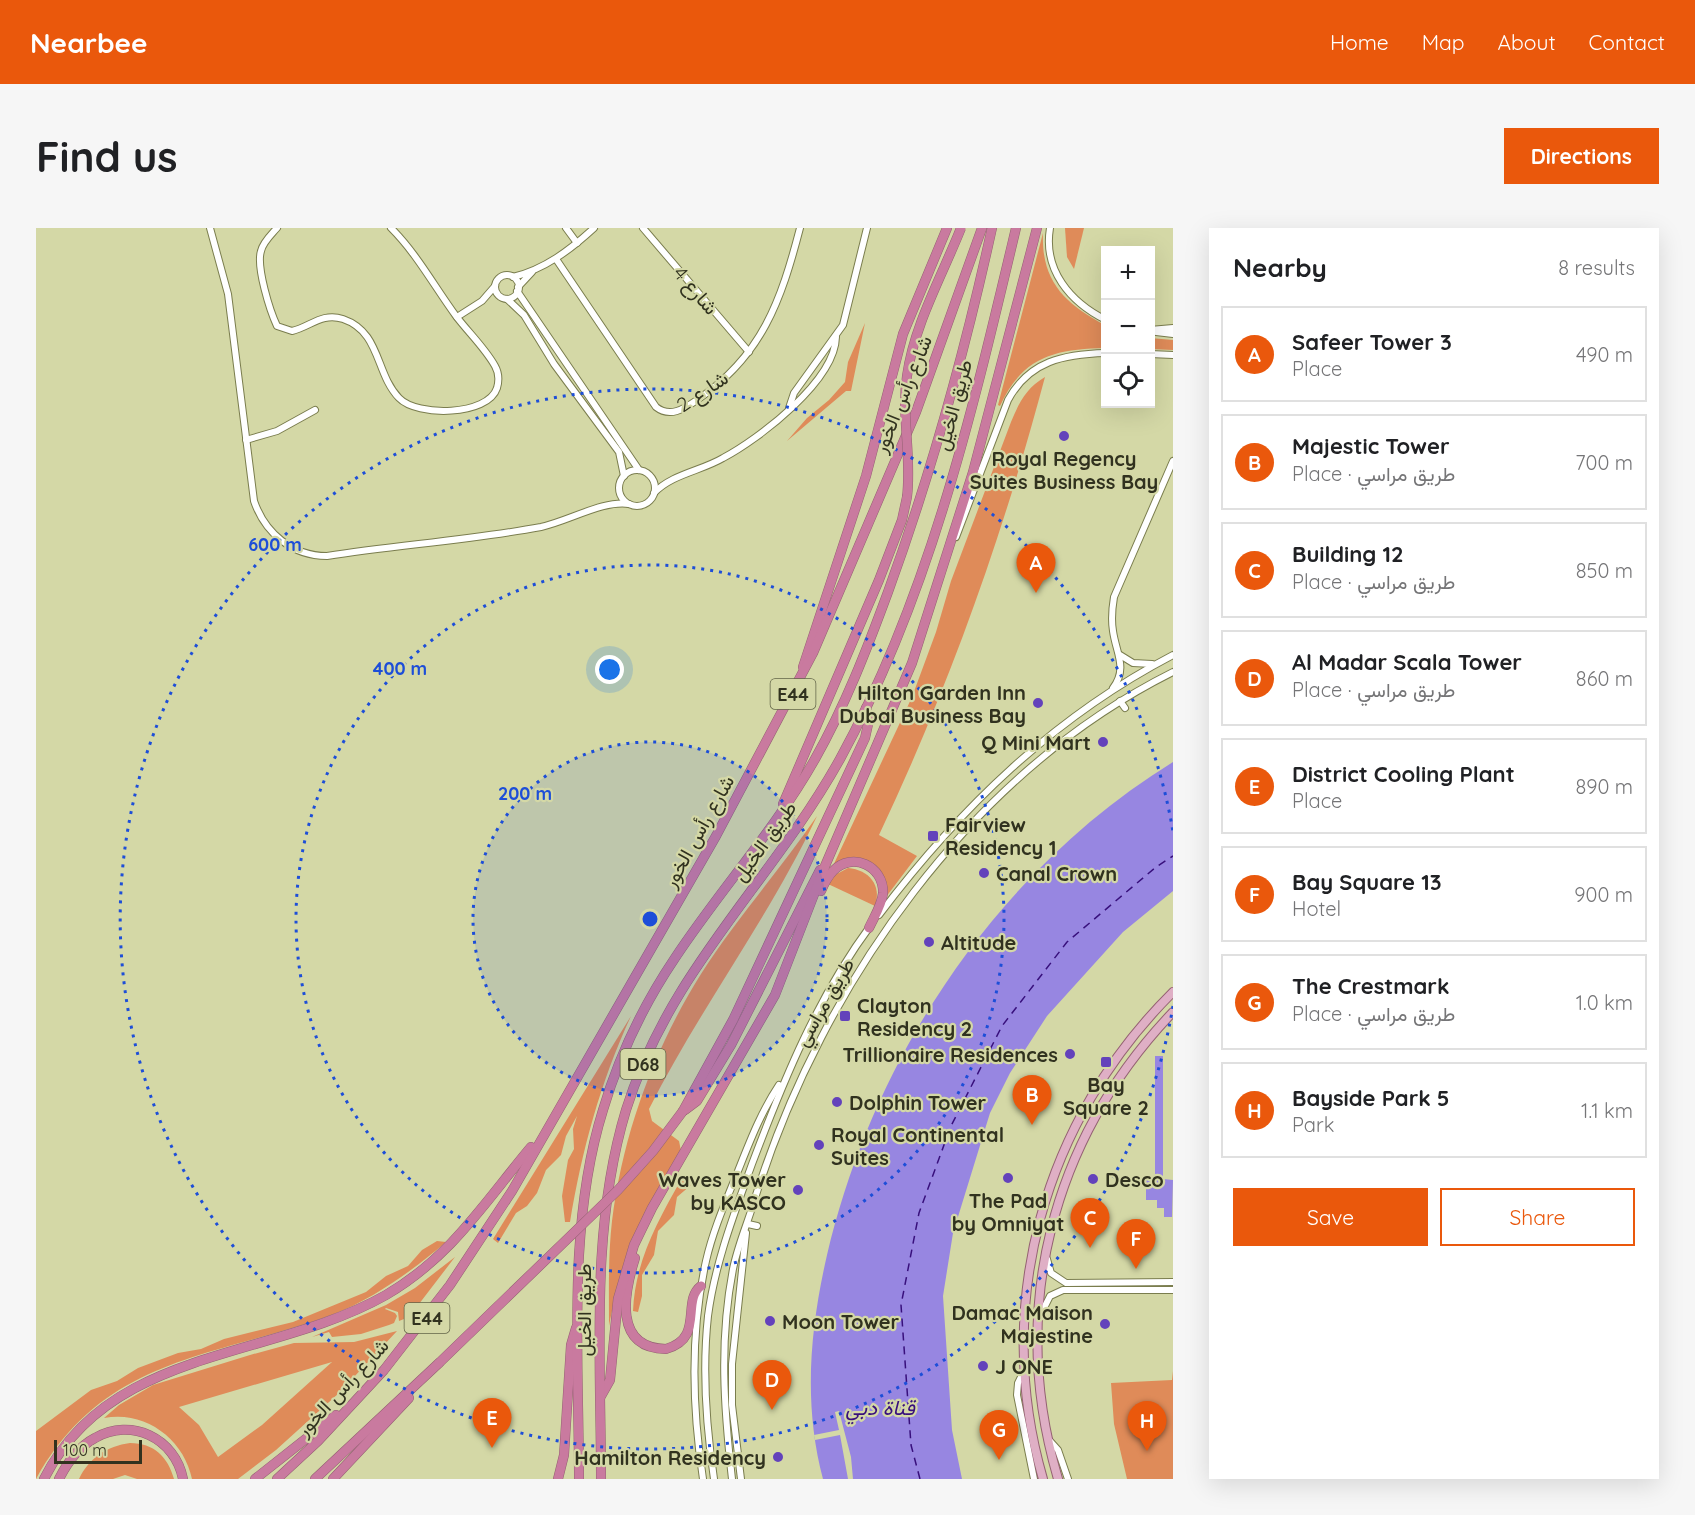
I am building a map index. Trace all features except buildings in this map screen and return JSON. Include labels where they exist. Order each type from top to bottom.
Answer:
[{"type":"highway","points":[[804,674],[806,650],[869,466],[903,334],[947,228]]},
{"type":"highway","points":[[778,818],[879,580],[902,520],[907,496],[909,467],[905,400],[909,366],[923,319],[961,228]]},
{"type":"highway","name":"شارع رأس الخور","points":[[277,1479],[318,1441],[408,1343],[450,1286],[505,1203],[716,836],[804,674],[923,394],[982,228]]},
{"type":"highway","name":"طريق الخيل","points":[[579,1479],[579,1323],[584,1198],[602,1110],[637,1023],[656,988],[689,938],[778,818],[809,770],[835,722],[893,577],[936,446],[992,228]]},
{"type":"highway","name":"طريق الخيل","points":[[601,1479],[601,1278],[605,1208],[613,1159],[635,1083],[656,1034],[681,987],[811,807],[866,708],[911,602],[945,500],[963,440],[1017,228]]},
{"type":"highway","points":[[601,1396],[610,1380],[616,1308],[626,1265],[645,1221],[765,1014],[797,942],[825,866],[902,689],[952,546],[987,426],[1037,228]]},
{"type":"highway","name":"E44","points":[[315,1479],[618,1190],[653,1151],[683,1111],[724,1038],[868,732],[869,720],[866,708]]},
{"type":"highway","points":[[797,942],[806,928],[829,876],[846,862],[868,865],[881,881],[882,897],[869,928]]},
{"type":"highway","points":[[683,1111],[697,1101],[714,1073],[814,878],[825,866]]},
{"type":"highway","points":[[44,1479],[63,1448],[84,1424],[106,1405],[136,1385],[178,1367],[322,1325],[371,1303],[412,1278],[447,1250],[471,1224],[544,1132]]},
{"type":"highway","points":[[672,1174],[633,1265],[626,1314],[626,1322],[633,1334],[644,1344],[658,1349],[678,1343],[688,1332],[695,1292],[701,1286]]},
{"type":"highway","points":[[558,1479],[564,1455],[571,1345],[579,1323]]},
{"type":"highway","points":[[333,1479],[439,1363]]},
{"type":"highway","points":[[255,1479],[360,1396]]},
{"type":"highway","points":[[59,1479],[70,1460],[92,1439],[117,1429],[130,1429],[154,1437],[166,1445],[175,1456],[183,1479]]},
{"type":"main road","points":[[1043,1479],[1030,1423],[1024,1371],[1024,1299],[1031,1255],[1044,1200],[1060,1157],[1082,1112],[1112,1063],[1135,1032],[1173,992]]},
{"type":"main road","points":[[1058,1479],[1047,1438],[1038,1372],[1038,1324],[1045,1252],[1062,1191],[1098,1112],[1134,1058],[1173,1012]]},
{"type":"main road","points":[[1050,1153],[1060,1157]]},
{"type":"street","points":[[210,228],[226,283],[253,494],[263,521],[283,543],[310,554],[327,556],[537,527],[574,518],[610,503],[644,504],[654,493],[676,477],[708,466],[738,450],[765,431],[789,408],[800,401],[813,386],[832,354],[836,337],[847,315],[867,228]]},
{"type":"street","points":[[277,228],[264,243],[260,260],[277,326],[286,330],[297,330],[325,317],[343,319],[354,324],[371,340],[398,397],[412,407],[431,411],[478,406],[487,402],[495,393],[498,381],[494,364],[457,317],[417,258],[390,228]]},
{"type":"street","points":[[566,228],[577,243]]},
{"type":"street","points":[[457,317],[482,301],[502,276],[513,277],[533,272],[556,259],[594,228]]},
{"type":"street","name":"شارع 4","points":[[643,228],[749,352]]},
{"type":"street","points":[[792,228],[799,229]]},
{"type":"street","points":[[1050,228],[1050,252],[1060,281],[1081,304],[1101,317]]},
{"type":"street","name":"شارع 2","points":[[556,259],[653,403],[664,412],[682,409],[710,391],[728,376],[749,352],[778,304],[799,229]]},
{"type":"street","points":[[482,301],[504,298],[518,289],[533,272]]},
{"type":"street","points":[[513,277],[518,289],[563,358],[639,470],[651,477],[676,477]]},
{"type":"street","points":[[495,286],[504,298],[524,315],[554,364],[580,396],[619,453],[624,476],[610,503]]},
{"type":"street","points":[[1155,330],[1173,328]]},
{"type":"street","points":[[1155,332],[1173,334]]},
{"type":"street","points":[[789,408],[792,397],[822,351],[836,337]]},
{"type":"street","points":[[952,546],[971,504],[1008,400],[1018,385],[1030,372],[1053,359],[1101,354]]},
{"type":"street","points":[[1155,354],[1173,355]]},
{"type":"street","points":[[1162,355],[1173,361]]},
{"type":"street","points":[[554,364],[556,358],[563,358]]},
{"type":"street","points":[[804,380],[813,386]]},
{"type":"street","points":[[246,440],[277,431],[315,410]]},
{"type":"street","points":[[1108,693],[1120,676],[1120,655],[1112,622],[1114,597],[1173,462]]},
{"type":"street","points":[[624,476],[639,470]]},
{"type":"street","points":[[651,477],[654,493]]},
{"type":"street","points":[[619,488],[621,495],[629,504]]},
{"type":"street","points":[[1120,655],[1138,664],[1158,663]]},
{"type":"street","name":"طريق مراسي","points":[[714,1479],[705,1402],[706,1337],[711,1298],[729,1229],[785,1076],[812,1020],[869,928],[931,849],[983,794],[1032,749],[1108,693],[1173,655]]},
{"type":"street","name":"طريق مراسي","points":[[732,1479],[724,1408],[723,1364],[726,1317],[733,1270],[786,1112],[841,1002],[891,923],[939,862],[984,812],[1038,760],[1120,701],[1173,672]]},
{"type":"street","points":[[1120,701],[1125,708]]},
{"type":"street","points":[[984,812],[990,817]]},
{"type":"street","points":[[703,1479],[694,1384],[701,1286],[713,1238],[733,1184],[762,1112],[785,1076]]},
{"type":"street","points":[[741,1479],[735,1392],[739,1313],[748,1224],[757,1226]]},
{"type":"street","points":[[1045,1252],[1051,1273],[1066,1283],[1173,1282]]},
{"type":"street","points":[[1038,1324],[1046,1300],[1059,1291],[1173,1290]]},
{"type":"street","points":[[1024,1371],[1018,1383],[1017,1395],[1034,1479]]},
{"type":"street","points":[[1047,1438],[1058,1450],[1068,1479]]},
{"type":"street","points":[[740,1470],[747,1479]]},
{"type":"shaded area","points":[[1065,228],[1084,228],[1074,269],[1067,257]]},
{"type":"shaded area","points":[[1043,233],[1043,250],[1051,278],[1058,289],[1078,309],[1101,323],[1101,348],[1071,351],[1042,359],[1019,376],[1000,406],[998,405]]},
{"type":"shaded area","points":[[865,323],[851,391],[846,391],[787,441],[807,418],[829,400],[845,382],[848,362]]},
{"type":"shaded area","points":[[1155,338],[1173,340],[1173,350],[1155,349]]},
{"type":"shaded area","points":[[1045,377],[1011,494],[972,610],[929,723],[879,835],[917,856],[886,897],[870,862],[832,868],[912,697],[936,632],[951,581],[1014,415],[1028,391]]},
{"type":"shaded area","points":[[817,816],[778,891],[690,1035],[649,1109],[652,1121],[679,1141],[681,1151],[655,1195],[636,1234],[621,1276],[609,1326],[610,1247],[617,1188],[633,1124],[655,1062],[701,974]]},
{"type":"shaded area","points":[[848,868],[868,875],[872,880],[877,891],[875,906],[828,884],[833,876]]},
{"type":"shaded area","points":[[631,1016],[610,1066],[593,1117],[570,1222],[565,1222],[562,1196],[568,1160],[574,1149],[573,1129],[577,1116],[566,1136],[561,1155],[546,1170],[537,1193],[527,1206],[516,1213],[498,1243],[493,1239]]},
{"type":"shaded area","points":[[681,1180],[691,1185],[677,1197],[674,1215],[658,1231],[654,1255],[642,1275],[642,1296],[638,1312],[633,1311],[643,1259],[656,1227]]},
{"type":"shaded area","points":[[437,1241],[446,1242],[393,1282],[364,1300],[334,1314],[167,1366],[129,1384],[95,1407],[64,1438],[36,1479],[36,1431],[91,1390],[117,1381],[138,1368],[178,1353],[201,1349],[224,1339],[293,1322],[366,1292],[386,1276],[408,1266],[422,1250]]},
{"type":"shaded area","points":[[455,1257],[409,1317],[399,1321],[398,1312],[386,1308],[397,1316],[394,1323],[361,1334],[332,1337],[329,1332],[312,1337],[386,1305],[415,1288]]},
{"type":"shaded area","points":[[397,1331],[339,1393],[276,1450],[238,1479],[192,1479],[181,1451],[160,1430],[134,1419],[104,1418],[119,1405],[153,1385],[250,1355],[294,1343],[354,1342]],"holes":[[[332,1362],[262,1425],[218,1457],[199,1425],[179,1407]]]},
{"type":"shaded area","points":[[1173,1371],[1173,1479],[1127,1479],[1114,1424],[1111,1383],[1172,1380]]},
{"type":"shaded area","points":[[130,1443],[146,1446],[159,1453],[168,1464],[174,1479],[137,1479],[125,1475],[113,1479],[79,1479],[93,1459],[100,1454]]},
{"type":"water","name":"قناة دبي","points":[[1173,762],[1173,891],[1123,932],[1047,1016],[1010,1073],[990,1113],[953,1233],[943,1296],[952,1430],[962,1479],[823,1479],[813,1423],[811,1395],[816,1311],[827,1255],[848,1181],[876,1109],[911,1040],[952,974],[999,913],[1052,856],[1110,806]]},
{"type":"water","points":[[1155,1056],[1163,1056],[1163,1179],[1173,1180],[1172,1217],[1164,1217],[1164,1208],[1157,1208],[1157,1200],[1146,1200],[1146,1178],[1155,1177]]},
{"type":"pier","points":[[839,1411],[851,1457],[853,1479],[848,1479],[840,1435],[815,1440],[814,1435],[839,1430],[835,1412]]},
{"type":"ferry route","points":[[920,1479],[911,1445],[901,1305],[919,1213],[951,1126],[1002,1026],[1067,942],[1156,867],[1173,856]]},
{"type":"place","name":"Royal Regency Suites Business Bay","points":[[1064,436]]},
{"type":"place","name":"Safeer Tower 3","points":[[1036,593]]},
{"type":"place","name":"Hilton Garden Inn Dubai Business Bay","points":[[1038,703]]},
{"type":"place","name":"Q Mini Mart","points":[[1103,742]]},
{"type":"place","name":"Fairview Residency 1","points":[[933,836]]},
{"type":"place","name":"Canal Crown","points":[[984,873]]},
{"type":"place","name":"Altitude","points":[[929,942]]},
{"type":"place","name":"Clayton Residency 2","points":[[845,1016]]},
{"type":"place","name":"Trillionaire Residences","points":[[1070,1054]]},
{"type":"place","name":"Bay Square 2","points":[[1106,1062]]},
{"type":"place","name":"Dolphin Tower","points":[[837,1102]]},
{"type":"place","name":"Majestic Tower","points":[[1032,1125]]},
{"type":"place","name":"Royal Continental Suites","points":[[819,1145]]},
{"type":"place","name":"The Pad by Omniyat","points":[[1008,1178]]},
{"type":"place","name":"Desco","points":[[1093,1179]]},
{"type":"place","name":"Waves Tower by KASCO","points":[[798,1190]]},
{"type":"place","name":"Building 12","points":[[1090,1248]]},
{"type":"place","name":"Bay Square 13","points":[[1136,1269]]},
{"type":"place","name":"Moon Tower","points":[[770,1321]]},
{"type":"place","name":"Damac Maison Majestine","points":[[1105,1324]]},
{"type":"place","name":"J ONE","points":[[983,1366]]},
{"type":"place","name":"Al Madar Scala Tower","points":[[772,1410]]},
{"type":"place","name":"District Cooling Plant","points":[[492,1448]]},
{"type":"place","name":"Bayside Park 5","points":[[1147,1451]]},
{"type":"place","name":"Hamilton Residency","points":[[778,1457]]},
{"type":"place","name":"The Crestmark","points":[[999,1460]]}]
